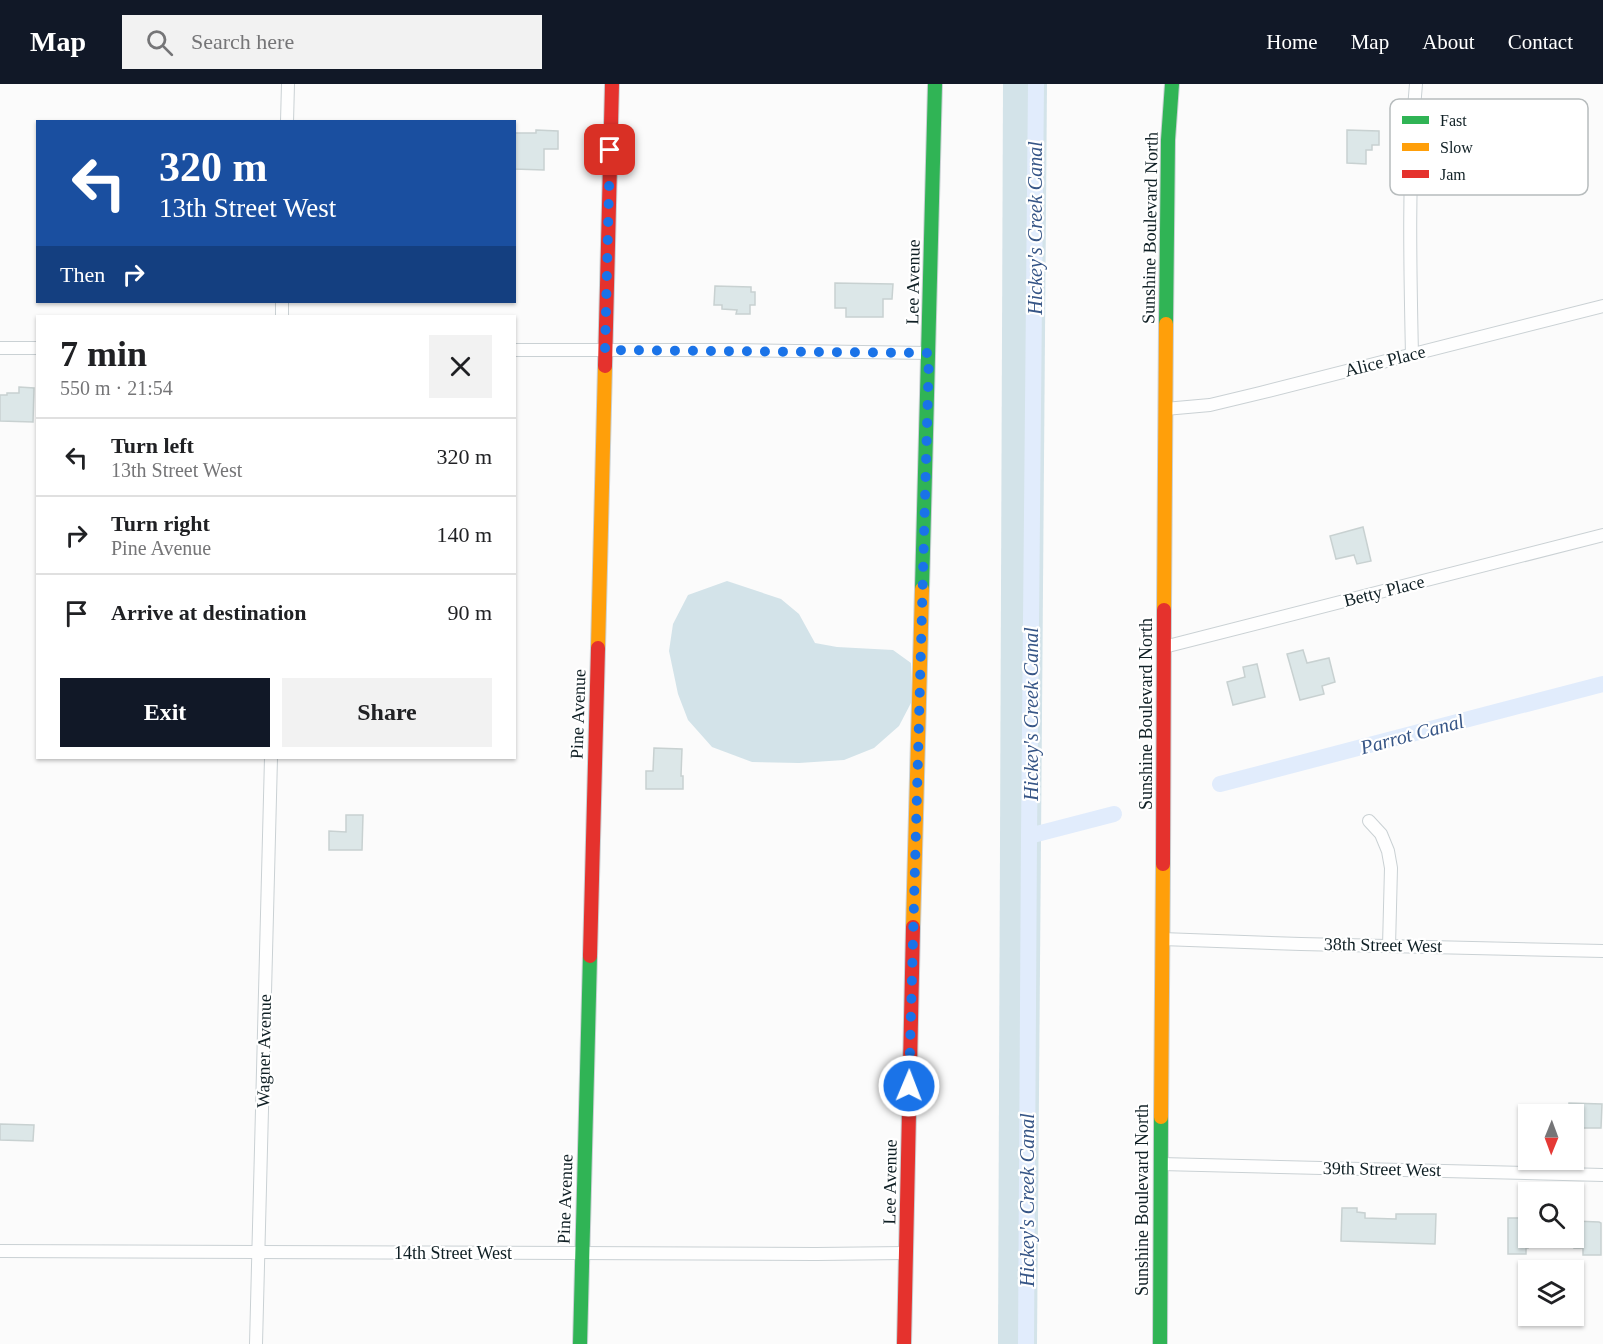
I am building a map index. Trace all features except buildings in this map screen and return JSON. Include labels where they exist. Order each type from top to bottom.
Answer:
[{"type":"street","points":[[287,120],[288,84]]},
{"type":"street","name":"Pine Avenue","points":[[580,1344],[612,84]]},
{"type":"street","name":"Lee Avenue","points":[[904,1344],[935,84]]},
{"type":"street","name":"Sunshine Boulevard North","points":[[1160,1344],[1168,140],[1173,84]]},
{"type":"street","points":[[1415,99],[1416,84]]},
{"type":"street","points":[[1411,195],[1412,354]]},
{"type":"street","name":"Alice Place","points":[[1166,409],[1210,405],[1603,306]]},
{"type":"street","points":[[0,348],[36,348]]},
{"type":"street","points":[[516,350],[929,353]]},
{"type":"street","name":"Betty Place","points":[[1164,647],[1603,535]]},
{"type":"street","name":"Wagner Avenue","points":[[256,1344],[271,759]]},
{"type":"street","points":[[1369,821],[1381,834],[1388,851],[1391,868],[1389,946]]},
{"type":"street","name":"38th Street West","points":[[1162,939],[1603,951]]},
{"type":"street","name":"39th Street West","points":[[1161,1164],[1603,1175]]},
{"type":"street","name":"14th Street West","points":[[0,1251],[906,1253]]},
{"type":"shaded area","points":[[1003,84],[1047,84],[1037,1344],[998,1344]]},
{"type":"shaded area","points":[[727,581],[781,599],[799,614],[815,643],[837,647],[893,650],[911,663],[912,701],[899,726],[874,748],[844,760],[799,763],[752,762],[712,747],[688,720],[678,694],[669,651],[673,624],[688,595]]},
{"type":"waterway","name":"Hickey's Creek Canal","points":[[1026,1344],[1036,84]]},
{"type":"waterway","name":"Parrot Canal","points":[[1220,784],[1603,684]]},
{"type":"waterway","name":"Parrot Canal","points":[[1029,836],[1114,814]]},
{"type":"traffic: fast","points":[[922,589],[935,84]]},
{"type":"traffic: fast","points":[[1166,324],[1168,140],[1172,84]]},
{"type":"traffic: fast","points":[[580,1344],[590,956]]},
{"type":"traffic: fast","points":[[1160,1344],[1161,1117]]},
{"type":"traffic: slow","points":[[1164,610],[1166,324]]},
{"type":"traffic: slow","points":[[598,648],[605,366]]},
{"type":"traffic: slow","points":[[913,927],[922,589]]},
{"type":"traffic: slow","points":[[1161,1117],[1163,864]]},
{"type":"traffic: jam","points":[[605,366],[612,84]]},
{"type":"traffic: jam","points":[[1163,864],[1164,610]]},
{"type":"traffic: jam","points":[[590,956],[598,648]]},
{"type":"traffic: jam","points":[[904,1344],[913,927]]},
{"type":"route","points":[[610,150],[605,350],[929,353],[909,1086]]}]
